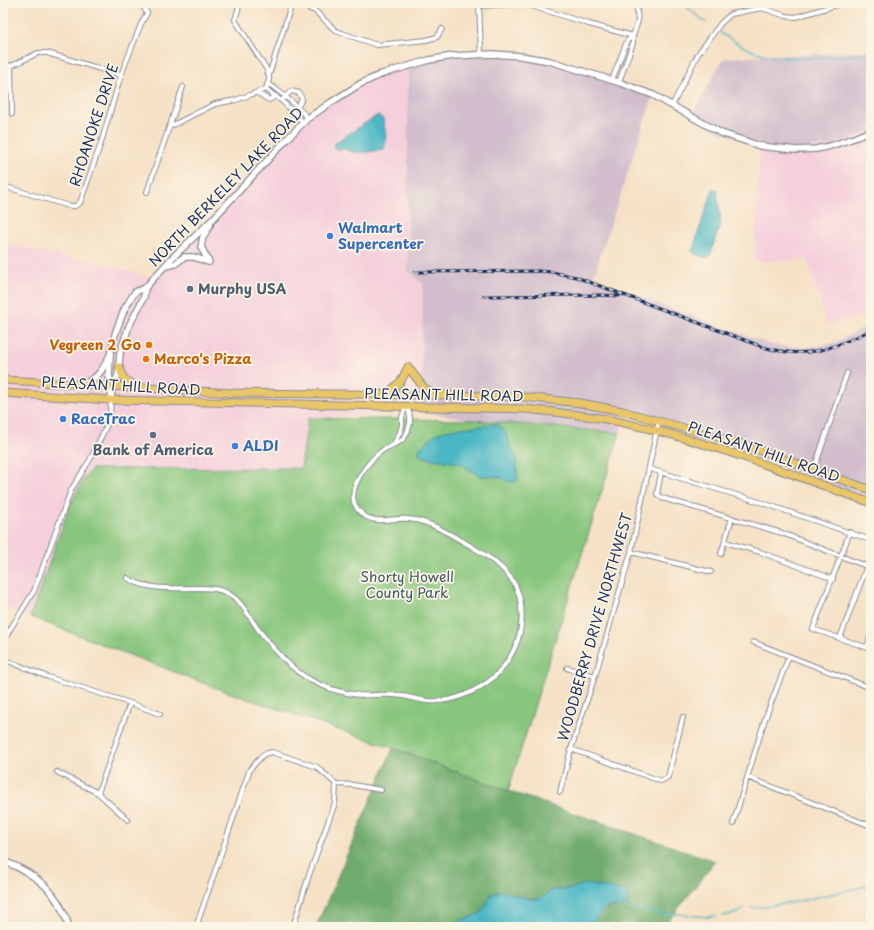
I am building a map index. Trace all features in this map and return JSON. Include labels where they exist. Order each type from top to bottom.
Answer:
[{"type":"main road","points":[[119,367],[124,379],[138,387]]},
{"type":"main road","points":[[387,394],[401,381],[408,367],[424,388],[435,395]]},
{"type":"main road","name":"PLEASANT HILL ROAD","points":[[3,380],[234,393],[524,397],[580,402],[659,420],[739,443],[871,490]]},
{"type":"main road","name":"PLEASANT HILL ROAD","points":[[3,393],[111,400],[524,409],[605,419],[657,431],[731,452],[871,503]]},
{"type":"street","name":"RHOANOKE DRIVE","points":[[3,186],[69,206],[75,206],[80,203],[101,143],[121,75],[141,24],[147,13],[141,3]]},
{"type":"street","points":[[168,128],[216,104],[236,100],[266,89],[268,84],[267,70],[235,20],[240,3]]},
{"type":"street","points":[[268,75],[292,3]]},
{"type":"street","points":[[296,3],[315,11],[336,31],[376,45],[426,40],[437,36],[442,29]]},
{"type":"street","points":[[619,82],[631,50],[633,36],[638,22],[636,3]]},
{"type":"street","points":[[672,106],[698,54],[721,23],[732,14],[762,8],[786,16],[796,17],[843,3]]},
{"type":"street","points":[[482,54],[480,5],[514,4],[528,6],[633,36]]},
{"type":"street","points":[[612,80],[624,47],[627,41],[633,36]]},
{"type":"street","points":[[624,47],[631,50]]},
{"type":"street","points":[[3,64],[11,66],[38,53],[47,53],[121,75]]},
{"type":"street","name":"NORTH BERKELEY LAKE ROAD","points":[[111,400],[112,386],[110,376],[110,354],[116,330],[125,308],[135,292],[145,288],[212,220],[306,120],[354,88],[382,74],[429,60],[453,56],[482,54],[521,56],[550,61],[619,82],[652,95],[721,133],[760,146],[779,149],[807,149],[830,146],[871,131]]},
{"type":"street","points":[[620,57],[627,60]]},
{"type":"street","points":[[11,66],[12,114]]},
{"type":"street","points":[[268,84],[285,96],[298,108],[306,120]]},
{"type":"street","points":[[147,192],[168,128],[184,87]]},
{"type":"street","points":[[266,89],[306,120]]},
{"type":"street","points":[[283,102],[285,96],[291,91],[299,93],[302,99],[298,108],[294,112]]},
{"type":"street","points":[[257,93],[269,100],[276,96]]},
{"type":"street","points":[[165,266],[175,264],[184,257],[194,257],[209,262],[201,247],[203,237],[212,220]]},
{"type":"street","name":"NORTH BERKELEY LAKE ROAD","points":[[112,386],[118,376],[120,354],[129,326],[144,297],[145,288]]},
{"type":"street","points":[[81,384],[96,377],[104,367],[110,354]]},
{"type":"street","points":[[814,470],[847,373]]},
{"type":"street","points":[[3,645],[9,631],[34,591],[71,490],[91,458],[105,430],[110,417],[111,400]]},
{"type":"street","points":[[394,444],[400,432],[402,417],[406,406]]},
{"type":"street","points":[[128,578],[135,583],[145,586],[159,588],[214,589],[229,594],[242,606],[273,648],[292,667],[311,681],[335,691],[360,695],[400,695],[422,700],[436,701],[453,698],[473,690],[493,677],[501,669],[513,651],[518,638],[522,619],[520,599],[514,582],[501,566],[488,556],[437,527],[409,519],[370,519],[357,509],[354,502],[355,486],[359,478],[378,454],[402,440],[407,433],[411,418],[406,406]]},
{"type":"street","name":"WOODBERRY DRIVE NORTHWEST","points":[[560,792],[571,749],[595,676],[631,552],[650,469],[659,420]]},
{"type":"street","points":[[650,469],[763,502],[871,540]]},
{"type":"street","points":[[661,473],[657,494],[662,498],[782,533],[869,567],[840,638]]},
{"type":"street","points":[[721,554],[732,518]]},
{"type":"street","points":[[850,532],[813,629],[869,648],[871,635]]},
{"type":"street","points":[[725,542],[760,552],[833,579]]},
{"type":"street","points":[[631,552],[711,572]]},
{"type":"street","points":[[753,642],[871,688]]},
{"type":"street","points":[[733,824],[765,719],[789,656]]},
{"type":"street","points":[[3,659],[48,677],[160,714]]},
{"type":"street","points":[[567,668],[595,676]]},
{"type":"street","points":[[98,793],[130,703]]},
{"type":"street","points":[[571,749],[661,781],[668,777],[683,716]]},
{"type":"street","points":[[196,927],[250,769],[264,754],[272,752],[317,767],[336,784],[353,785],[381,790]]},
{"type":"street","points":[[57,772],[98,793],[128,820]]},
{"type":"street","points":[[747,777],[871,826]]},
{"type":"street","points":[[293,927],[309,875],[335,804],[336,784]]},
{"type":"street","points":[[3,862],[19,867],[42,881],[59,902],[69,927]]},
{"type":"shaded area","points":[[871,50],[871,131],[830,146],[779,149],[721,133],[691,116],[724,58],[841,53]]},
{"type":"shaded area","points":[[462,51],[558,63],[653,95],[593,278],[680,312],[772,345],[804,348],[834,343],[871,324],[871,498],[727,449],[651,421],[624,414],[620,433],[473,420],[421,412],[423,283],[408,272],[408,65]]},
{"type":"shaded area","points":[[408,65],[408,272],[423,283],[421,412],[308,418],[301,468],[92,469],[70,505],[30,617],[3,606],[3,244],[94,262],[154,278],[307,119],[360,84]]},
{"type":"shaded area","points":[[871,131],[871,313],[827,324],[807,260],[754,261],[760,146]]},
{"type":"green space","name":"Shorty Howell County Park","points":[[308,418],[473,420],[620,433],[508,791],[393,748],[227,692],[30,617],[70,505],[83,480],[92,469],[301,468]]},
{"type":"green space","points":[[393,748],[508,791],[715,861],[664,927],[581,927],[593,922],[606,909],[617,907],[617,889],[598,887],[589,884],[580,885],[571,889],[552,890],[540,899],[492,894],[484,909],[476,916],[448,925],[438,925],[434,927],[316,927]]},
{"type":"water","points":[[378,115],[383,119],[386,136],[384,149],[370,152],[353,152],[346,149],[335,149],[334,146],[336,142]]},
{"type":"water","points":[[713,189],[717,190],[721,222],[710,256],[707,258],[695,254],[692,251]]},
{"type":"water","points":[[498,424],[506,433],[511,449],[516,457],[518,480],[515,482],[507,481],[500,477],[480,476],[459,463],[432,459],[419,454],[421,447],[435,434],[451,429]]},
{"type":"water","points":[[589,884],[623,891],[627,896],[627,904],[617,907],[610,906],[604,909],[593,922],[581,927],[434,927],[438,925],[443,926],[453,924],[481,913],[492,894],[500,891],[530,899],[540,899],[552,890],[571,889],[580,885]]},
{"type":"waterway","points":[[680,3],[706,23]]},
{"type":"waterway","points":[[720,33],[753,51],[779,57],[809,58],[867,54],[871,52]]},
{"type":"waterway","points":[[751,908],[800,901],[871,885]]},
{"type":"waterway","points":[[620,906],[666,915],[677,914],[708,917],[716,916]]},
{"type":"waterway","points":[[722,916],[738,913],[744,908]]},
{"type":"railway","points":[[415,272],[539,271],[576,277],[763,347],[779,351],[806,352],[819,350],[831,347],[871,330]]},
{"type":"railway","points":[[484,296],[619,296]]},
{"type":"place","name":"Walmart Supercenter","points":[[330,236]]},
{"type":"place","name":"Murphy USA","points":[[190,289]]},
{"type":"place","name":"Vegreen 2 Go","points":[[149,345]]},
{"type":"place","name":"Marco's Pizza","points":[[146,359]]},
{"type":"place","name":"RaceTrac","points":[[63,419]]},
{"type":"place","name":"Bank of America","points":[[153,435]]},
{"type":"place","name":"ALDI","points":[[235,446]]}]
